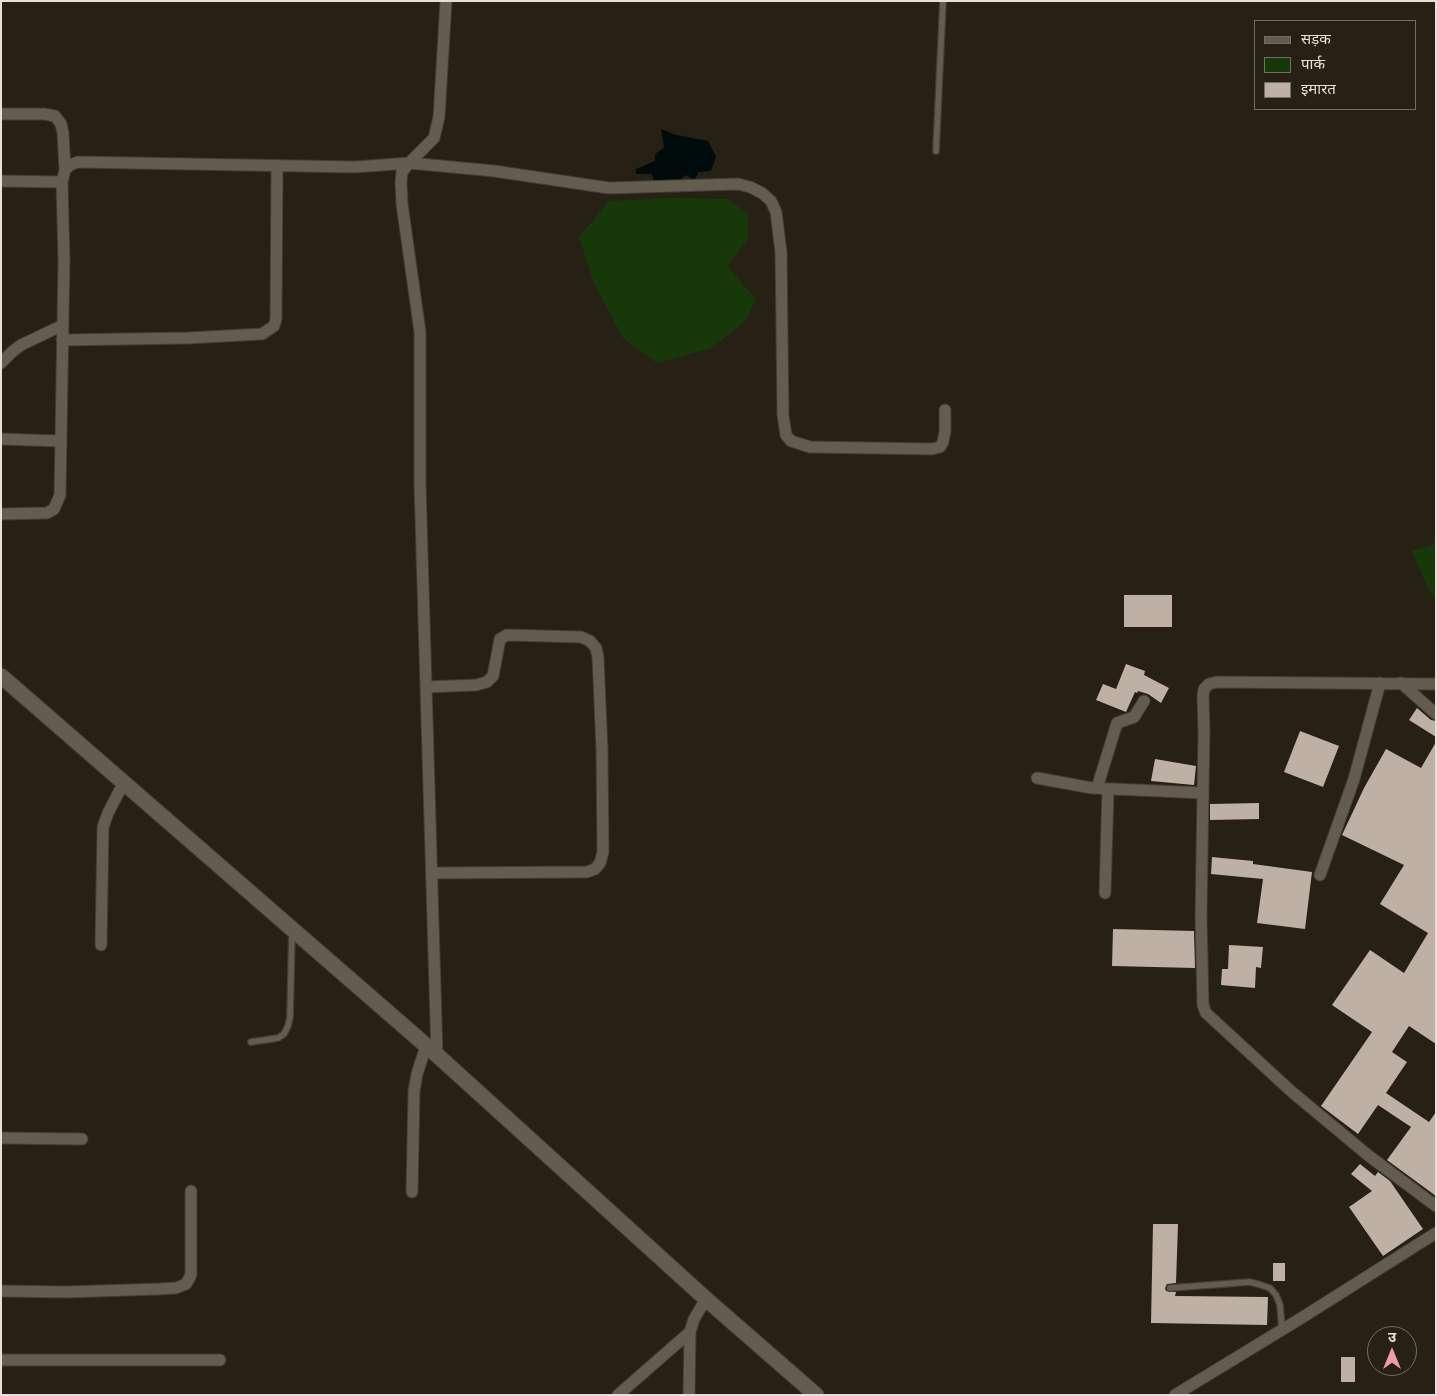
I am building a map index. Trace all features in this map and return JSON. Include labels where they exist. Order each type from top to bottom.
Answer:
[{"type":"street","points":[[412,1192],[414,1091],[417,1074],[431,1050],[432,873],[420,485],[420,332],[402,204],[401,182],[402,172],[409,162],[434,138],[439,117],[446,1]]},
{"type":"street","points":[[1,114],[44,114],[55,116],[61,124],[63,133],[64,176],[60,495],[54,509],[47,513],[1,514]]},
{"type":"street","points":[[64,176],[70,165],[78,162],[355,167],[409,162],[609,188],[738,184],[762,193],[771,202],[776,212],[780,252],[782,397],[786,435],[791,441],[810,447],[932,449],[940,447],[943,442],[945,410]]},
{"type":"street","points":[[62,340],[188,338],[262,334],[274,326],[276,318],[277,167]]},
{"type":"street","points":[[1,181],[64,176]]},
{"type":"street","points":[[1,363],[21,345],[63,325]]},
{"type":"street","points":[[1,439],[60,441]]},
{"type":"street","points":[[426,687],[476,685],[486,682],[493,676],[500,639],[507,635],[581,637],[590,641],[596,648],[598,657],[602,750],[603,852],[600,863],[595,869],[587,872],[432,873]]},
{"type":"street","points":[[1,676],[431,1050],[706,1299],[816,1395]]},
{"type":"street","points":[[1436,684],[1217,682],[1209,684],[1204,689],[1203,696],[1201,917],[1203,1005],[1206,1013],[1292,1092],[1369,1156],[1436,1206]]},
{"type":"street","points":[[1320,875],[1354,779],[1380,683]]},
{"type":"street","points":[[1401,683],[1436,714]]},
{"type":"street","points":[[1105,893],[1102,789],[1117,723],[1134,717],[1144,701]]},
{"type":"street","points":[[1037,778],[1102,789],[1203,793]]},
{"type":"street","points":[[101,945],[104,827],[108,813],[123,784]]},
{"type":"street","points":[[1,1138],[82,1139]]},
{"type":"street","points":[[1,1291],[66,1292],[159,1289],[176,1288],[186,1284],[191,1274],[191,1191]]},
{"type":"street","points":[[1174,1395],[1282,1330],[1436,1233]]},
{"type":"street","points":[[689,1395],[690,1332],[694,1319],[706,1299]]},
{"type":"street","points":[[618,1395],[690,1332]]},
{"type":"street","points":[[1,1360],[220,1360]]},
{"type":"lane","points":[[936,151],[943,1]]},
{"type":"lane","points":[[251,1042],[278,1038],[284,1034],[288,1026],[290,1017],[292,929]]},
{"type":"lane","points":[[1170,1288],[1250,1282],[1261,1284],[1270,1288],[1276,1295],[1280,1305],[1282,1330]]},
{"type":"green space","points":[[671,198],[726,199],[748,213],[748,239],[727,266],[756,299],[746,320],[712,348],[657,363],[623,338],[593,281],[579,237],[609,201]]},
{"type":"green space","points":[[1436,517],[1436,598],[1432,596],[1411,551],[1434,545]]},
{"type":"shaded area","points":[[661,129],[676,135],[708,141],[716,157],[711,171],[699,172],[694,180],[686,175],[680,180],[654,182],[652,174],[636,174],[636,169],[655,161],[655,154],[664,148]]},
{"type":"building","points":[[1124,595],[1172,595],[1172,627],[1124,627]]},
{"type":"building","points":[[1126,664],[1145,671],[1144,675],[1169,688],[1161,703],[1148,694],[1138,691],[1137,693],[1135,692],[1126,712],[1096,700],[1103,684],[1116,689]]},
{"type":"building","points":[[1417,708],[1431,720],[1436,721],[1436,737],[1409,720]]},
{"type":"building","points":[[1300,731],[1339,746],[1323,787],[1284,772]]},
{"type":"building","points":[[1436,742],[1436,1044],[1409,1026],[1392,1052],[1407,1062],[1386,1093],[1429,1122],[1436,1112],[1436,1196],[1387,1160],[1411,1127],[1378,1105],[1358,1134],[1321,1106],[1372,1032],[1332,1005],[1370,950],[1404,973],[1428,933],[1380,904],[1404,865],[1342,835],[1364,788],[1386,749],[1421,768]]},
{"type":"building","points":[[1155,759],[1196,766],[1194,785],[1151,781]]},
{"type":"building","points":[[1259,803],[1259,819],[1210,820],[1210,804]]},
{"type":"building","points":[[1212,857],[1253,861],[1253,864],[1312,872],[1305,929],[1257,923],[1263,879],[1211,874]]},
{"type":"building","points":[[1113,929],[1194,931],[1195,968],[1112,966]]},
{"type":"building","points":[[1229,945],[1263,947],[1261,968],[1256,967],[1255,988],[1221,985],[1222,969],[1228,969]]},
{"type":"building","points":[[1360,1164],[1375,1176],[1378,1172],[1390,1181],[1423,1229],[1383,1256],[1349,1207],[1372,1191],[1351,1174]]},
{"type":"building","points":[[1153,1224],[1178,1224],[1176,1283],[1167,1284],[1166,1291],[1176,1292],[1175,1296],[1268,1297],[1267,1325],[1151,1323]]},
{"type":"building","points":[[1273,1263],[1285,1263],[1285,1281],[1273,1281]]},
{"type":"building","points":[[1341,1357],[1355,1357],[1355,1382],[1341,1382]]}]
